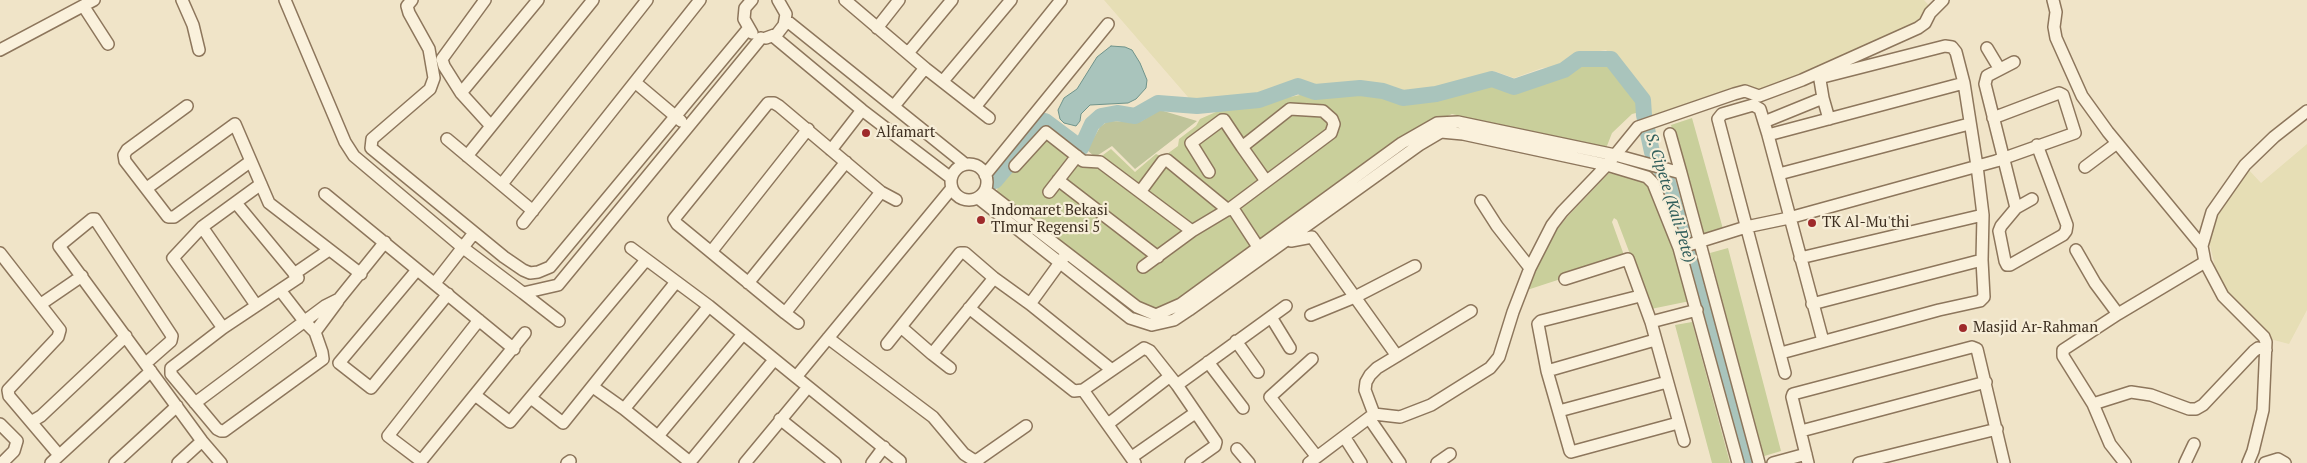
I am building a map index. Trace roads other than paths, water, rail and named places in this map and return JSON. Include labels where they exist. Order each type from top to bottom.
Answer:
[{"type":"street","points":[[0,50],[94,0]]},
{"type":"street","points":[[182,0],[194,25],[198,50]]},
{"type":"street","points":[[285,0],[345,142],[354,156],[468,240],[523,270],[538,272],[550,267],[682,122],[767,37],[781,30],[786,20],[784,9],[778,0]]},
{"type":"street","points":[[412,0],[407,6],[409,13],[430,49],[434,78],[430,89],[372,139],[371,148],[523,293],[559,321]]},
{"type":"street","points":[[485,0],[442,59],[444,66],[462,93],[491,126]]},
{"type":"street","points":[[462,93],[538,0]]},
{"type":"street","points":[[467,156],[593,0]]},
{"type":"street","points":[[502,184],[647,0]]},
{"type":"street","points":[[523,223],[700,0]]},
{"type":"street","points":[[748,29],[744,14],[752,0]]},
{"type":"street","points":[[846,0],[877,28],[989,118]]},
{"type":"street","points":[[877,28],[899,0]]},
{"type":"street","points":[[908,53],[952,0]]},
{"type":"street","points":[[943,81],[1011,0]]},
{"type":"street","points":[[975,107],[1061,0]]},
{"type":"street","points":[[2053,0],[2056,12],[2054,27],[2056,38],[2082,96],[2117,143],[2202,246]]},
{"type":"street","points":[[1312,359],[1270,397],[1313,460],[1345,438],[1371,416],[1400,417],[1431,405],[1490,368],[1499,357],[1513,312],[1530,268],[1557,218],[1607,165],[1638,127],[1650,121],[1744,91],[1759,96],[1766,94],[1918,28],[1925,23],[1939,4]]},
{"type":"street","points":[[84,7],[108,44]]},
{"type":"street","points":[[786,20],[965,164],[979,167],[985,175]]},
{"type":"street","points":[[981,194],[985,175],[1108,24]]},
{"type":"street","points":[[748,29],[767,37],[862,110],[952,183],[963,199],[981,194]]},
{"type":"street","points":[[540,307],[682,122],[748,29]]},
{"type":"street","points":[[1781,353],[1939,310],[1980,301],[1984,297],[1980,165],[1969,124],[1964,83],[1956,52],[1952,47],[1945,46],[1823,77],[1820,80],[1829,119]]},
{"type":"street","points":[[1987,48],[1999,68]]},
{"type":"street","points":[[2014,62],[1999,68],[1985,79],[2000,160],[2016,208]]},
{"type":"street","points":[[894,106],[926,68]]},
{"type":"street","points":[[636,83],[682,122]]},
{"type":"street","points":[[1768,135],[1964,83]]},
{"type":"street","points":[[1689,246],[1746,227],[1789,218],[2000,160],[2037,145],[2075,133],[2062,94],[2059,93],[1992,118]]},
{"type":"street","points":[[1764,122],[1823,98]]},
{"type":"street","points":[[798,324],[677,224],[674,219],[676,214],[768,104],[774,103],[808,129],[881,192],[896,200]]},
{"type":"street","points":[[1786,373],[1718,119],[1722,114],[1753,105],[1760,109],[1823,341]]},
{"type":"street","points":[[187,106],[127,150],[124,156],[125,161],[148,188],[168,217],[172,218],[251,161]]},
{"type":"street","points":[[831,150],[862,110]]},
{"type":"street","points":[[1143,267],[1192,231],[1230,208],[1331,133],[1334,124],[1332,119],[1323,111],[1290,110],[1242,147]]},
{"type":"street","points":[[2248,463],[2253,451],[2263,410],[2266,350],[2264,337],[2223,296],[2205,262],[2202,246],[2212,212],[2245,165],[2274,137],[2307,111]]},
{"type":"street","points":[[1209,172],[1191,145],[1207,130],[1224,120],[1266,180]]},
{"type":"street","points":[[1284,243],[1437,123],[1458,122],[1615,155],[1675,172]]},
{"type":"street","points":[[148,188],[234,124],[237,126],[269,203],[361,274]]},
{"type":"street","points":[[1779,174],[1969,124]]},
{"type":"street","points":[[711,252],[808,129]]},
{"type":"street","points":[[1015,166],[1046,132],[1087,162],[1100,162],[1192,231]]},
{"type":"street","points":[[981,194],[1063,259],[1130,318],[1152,326],[1174,320],[1261,252],[1416,141],[1441,132],[1463,134],[1607,165],[1651,179],[1689,246],[1759,463]]},
{"type":"street","points":[[1670,134],[1689,246],[1697,310],[1738,463]]},
{"type":"street","points":[[447,139],[533,211]]},
{"type":"street","points":[[2085,167],[2117,143]]},
{"type":"street","points":[[2032,199],[2016,208],[2003,221],[1999,231],[2004,262],[2010,265],[2063,235],[2066,230],[2067,225],[2037,145]]},
{"type":"street","points":[[1049,192],[1077,156]]},
{"type":"street","points":[[1140,192],[1159,164],[1167,160],[1230,208],[1261,252]]},
{"type":"street","points":[[748,283],[846,162]]},
{"type":"street","points":[[796,377],[952,183],[956,169],[965,164]]},
{"type":"street","points":[[1058,180],[1158,257]]},
{"type":"street","points":[[223,328],[173,258],[202,227],[261,184]]},
{"type":"street","points":[[785,313],[881,192]]},
{"type":"street","points":[[326,194],[514,349]]},
{"type":"street","points":[[1481,201],[1497,226],[1530,268]]},
{"type":"street","points":[[236,202],[298,278],[256,305],[223,328],[171,368],[171,374],[195,403],[217,429],[224,432],[321,362],[322,352],[314,332],[280,290]]},
{"type":"street","points":[[1800,258],[1983,216]]},
{"type":"street","points":[[0,253],[42,304],[60,330],[60,334],[8,390],[8,396],[36,419],[55,459],[148,367],[172,341],[172,336],[94,219],[60,244],[82,276],[148,367],[177,406],[202,441],[221,463]]},
{"type":"street","points":[[202,227],[256,305]]},
{"type":"street","points":[[1261,252],[1284,243],[1312,237],[1397,356]]},
{"type":"street","points":[[435,283],[468,240]]},
{"type":"street","points":[[314,332],[385,242]]},
{"type":"street","points":[[631,248],[709,306],[900,461]]},
{"type":"street","points":[[294,274],[329,250]]},
{"type":"street","points":[[2076,250],[2095,283],[2118,314]]},
{"type":"street","points":[[887,344],[960,253],[965,253],[994,278],[1030,304],[1112,370]]},
{"type":"street","points":[[1030,304],[1063,259]]},
{"type":"street","points":[[1565,279],[1628,259],[1651,322],[1684,441]]},
{"type":"street","points":[[475,395],[510,422],[646,260]]},
{"type":"street","points":[[1812,304],[1982,260]]},
{"type":"street","points":[[2125,463],[2110,444],[2093,404],[2063,356],[2063,350],[2118,314],[2205,262]]},
{"type":"street","points":[[1311,315],[1355,297],[1415,266]]},
{"type":"street","points":[[417,270],[340,363],[371,388],[448,294]]},
{"type":"street","points":[[42,304],[82,276]]},
{"type":"street","points":[[932,354],[994,278]]},
{"type":"street","points":[[531,398],[563,423],[676,282]]},
{"type":"street","points":[[523,293],[558,285]]},
{"type":"street","points":[[1640,296],[1541,321],[1537,327],[1571,452],[1678,423]]},
{"type":"street","points":[[195,403],[304,321],[325,306],[339,299]]},
{"type":"street","points":[[624,410],[709,306]]},
{"type":"street","points":[[1108,424],[1173,381],[1208,362],[1286,306]]},
{"type":"street","points":[[969,308],[1074,391],[1083,390],[1144,348],[1150,351],[1216,444],[1191,463]]},
{"type":"street","points":[[1651,322],[1697,310]]},
{"type":"street","points":[[1400,463],[1371,416],[1366,382],[1377,368],[1471,311]]},
{"type":"street","points":[[1270,317],[1290,348]]},
{"type":"street","points":[[479,320],[388,436],[421,461],[514,349],[525,333]]},
{"type":"street","points":[[901,327],[950,368]]},
{"type":"street","points":[[658,436],[743,334]]},
{"type":"street","points":[[36,419],[126,336]]},
{"type":"street","points":[[828,338],[933,418],[964,454],[975,462],[1026,426]]},
{"type":"street","points":[[1548,371],[1655,340]]},
{"type":"street","points":[[1236,341],[1258,372]]},
{"type":"street","points":[[1772,463],[1807,459],[1792,397],[1796,392],[1972,347],[1977,349],[2004,463]]},
{"type":"street","points":[[2093,404],[2131,392],[2151,395],[2189,409],[2196,409],[2203,405],[2254,351],[2258,348],[2266,350]]},
{"type":"street","points":[[593,387],[658,436],[690,463],[774,360]]},
{"type":"street","points":[[1208,362],[1243,408]]},
{"type":"street","points":[[1559,411],[1667,382]]},
{"type":"street","points":[[1801,430],[1986,382]]},
{"type":"street","points":[[745,463],[808,387]]},
{"type":"street","points":[[1083,390],[1134,460],[1195,413]]},
{"type":"street","points":[[115,463],[177,406]]},
{"type":"street","points":[[780,419],[835,463]]},
{"type":"street","points":[[0,424],[17,442],[14,451],[2,463]]},
{"type":"street","points":[[1859,463],[1997,429]]},
{"type":"street","points":[[1345,438],[1361,463]]},
{"type":"street","points":[[178,463],[202,441]]},
{"type":"street","points":[[2185,463],[2194,444]]},
{"type":"street","points":[[872,463],[884,447]]},
{"type":"street","points":[[1236,449],[1249,463]]},
{"type":"street","points":[[1437,463],[1450,454]]},
{"type":"street","points":[[2265,463],[2278,459],[2285,463]]},
{"type":"water","points":[[1111,46],[1125,47],[1132,50],[1147,80],[1146,88],[1136,99],[1128,103],[1090,105],[1081,114],[1080,121],[1076,126],[1064,123],[1060,119],[1058,110],[1064,98],[1077,89],[1097,57]]},
{"type":"waterway","name":"S. Cipete (Kali Pete)","points":[[995,181],[1045,121],[1081,148],[1092,124],[1101,116],[1117,113],[1135,116],[1158,103],[1197,106],[1259,100],[1298,86],[1315,92],[1360,88],[1383,91],[1403,98],[1436,94],[1492,79],[1514,87],[1564,70],[1579,59],[1611,59],[1643,100],[1644,115],[1652,152],[1668,183],[1746,463]]},
{"type":"place","name":"Alfamart","points":[[866,133]]},
{"type":"place","name":"Indomaret Bekasi TImur Regensi 5","points":[[981,220]]},
{"type":"place","name":"TK Al-Mu'thi","points":[[1812,223]]},
{"type":"place","name":"Masjid Ar-Rahman","points":[[1963,328]]}]
